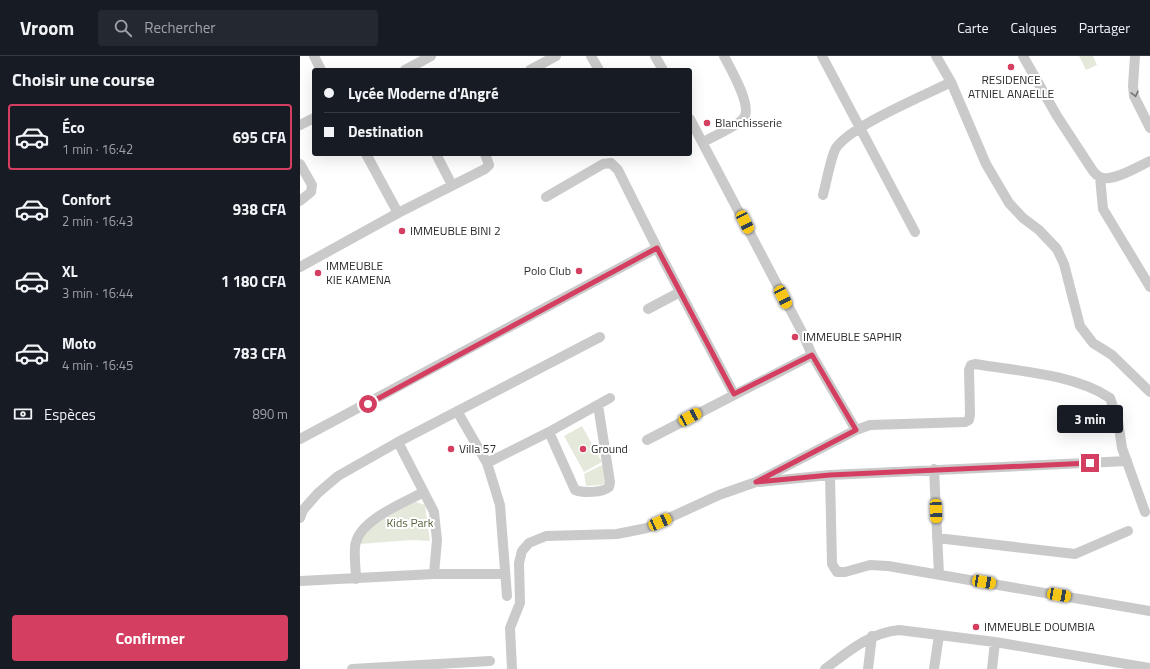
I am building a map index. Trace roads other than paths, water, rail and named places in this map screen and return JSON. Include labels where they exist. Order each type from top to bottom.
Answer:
[{"type":"street","points":[[314,56],[320,68]]},
{"type":"street","points":[[409,68],[431,56]]},
{"type":"street","points":[[534,68],[556,56]]},
{"type":"street","points":[[590,56],[598,68]]},
{"type":"street","points":[[655,56],[662,68]]},
{"type":"street","points":[[703,142],[743,119],[747,112],[745,100],[724,56]]},
{"type":"street","points":[[822,56],[861,127],[915,232]]},
{"type":"street","points":[[936,56],[951,82],[986,164],[1009,203],[1023,218],[1039,230],[1057,249],[1064,264],[1080,326],[1093,343],[1112,355],[1150,392]]},
{"type":"street","points":[[1023,56],[1057,116],[1093,171],[1100,178],[1109,179],[1119,176],[1150,161]]},
{"type":"street","points":[[1136,56],[1133,86],[1134,96],[1150,128]]},
{"type":"street","points":[[823,195],[835,150],[840,143],[861,127],[951,82]]},
{"type":"street","points":[[300,125],[312,119]]},
{"type":"street","points":[[692,123],[802,332],[812,355],[856,430]]},
{"type":"street","points":[[367,156],[398,213]]},
{"type":"street","points":[[437,156],[452,185]]},
{"type":"street","points":[[300,267],[398,213],[485,169],[489,165],[486,156]]},
{"type":"street","points":[[546,197],[603,164],[612,163],[618,170],[657,248],[734,394]]},
{"type":"street","points":[[300,164],[312,185],[311,192],[300,201]]},
{"type":"street","points":[[1100,178],[1103,209],[1150,287]]},
{"type":"street","points":[[300,439],[657,248]]},
{"type":"street","points":[[648,309],[680,292]]},
{"type":"street","points":[[300,518],[304,510],[318,493],[338,476],[398,442],[600,337]]},
{"type":"street","points":[[647,440],[812,355]]},
{"type":"street","points":[[512,669],[510,628],[520,604],[519,563],[522,551],[529,543],[546,536],[617,534],[636,531],[719,495],[756,482],[856,430],[880,424],[964,422],[969,420],[969,370],[971,365],[975,364],[1063,379],[1105,394],[1113,402],[1118,421],[1122,448],[1145,512]]},
{"type":"street","points":[[487,463],[549,432],[610,398]]},
{"type":"street","points":[[549,432],[575,490],[580,492],[605,490],[609,487],[610,482],[598,406]]},
{"type":"street","points":[[457,411],[487,463],[500,505],[508,596]]},
{"type":"street","points":[[398,442],[424,492],[436,522],[437,540],[434,574]]},
{"type":"street","points":[[756,482],[830,475],[934,469],[1127,461]]},
{"type":"street","points":[[934,469],[939,574]]},
{"type":"street","points":[[830,475],[832,564],[837,572],[845,572],[870,565],[939,574],[1150,611]]},
{"type":"street","points":[[356,578],[355,543],[364,528],[378,516],[424,492]]},
{"type":"street","points":[[937,538],[1075,554],[1128,531]]},
{"type":"street","points":[[300,581],[434,574],[505,574]]},
{"type":"street","points":[[825,669],[872,636],[898,630],[995,642],[1147,668]]},
{"type":"street","points":[[934,669],[939,635]]},
{"type":"street","points":[[868,669],[872,636]]},
{"type":"street","points":[[992,669],[995,642]]},
{"type":"street","points":[[352,669],[490,661]]},
{"type":"place","name":"RESIDENCE ATNIEL ANAELLE","points":[[1011,67]]},
{"type":"place","name":"Blanchisserie","points":[[707,123]]},
{"type":"place","name":"IMMEUBLE BINI 2","points":[[402,231]]},
{"type":"place","name":"Polo Club","points":[[579,271]]},
{"type":"place","name":"IMMEUBLE KIE KAMENA","points":[[318,273]]},
{"type":"place","name":"IMMEUBLE SAPHIR","points":[[795,337]]},
{"type":"place","name":"Villa 57","points":[[451,449]]},
{"type":"place","name":"Ground","points":[[583,449]]},
{"type":"place","name":"IMMEUBLE DOUMBIA","points":[[976,627]]},
{"type":"park label","name":"Kids Park","points":[[410,523]]}]
